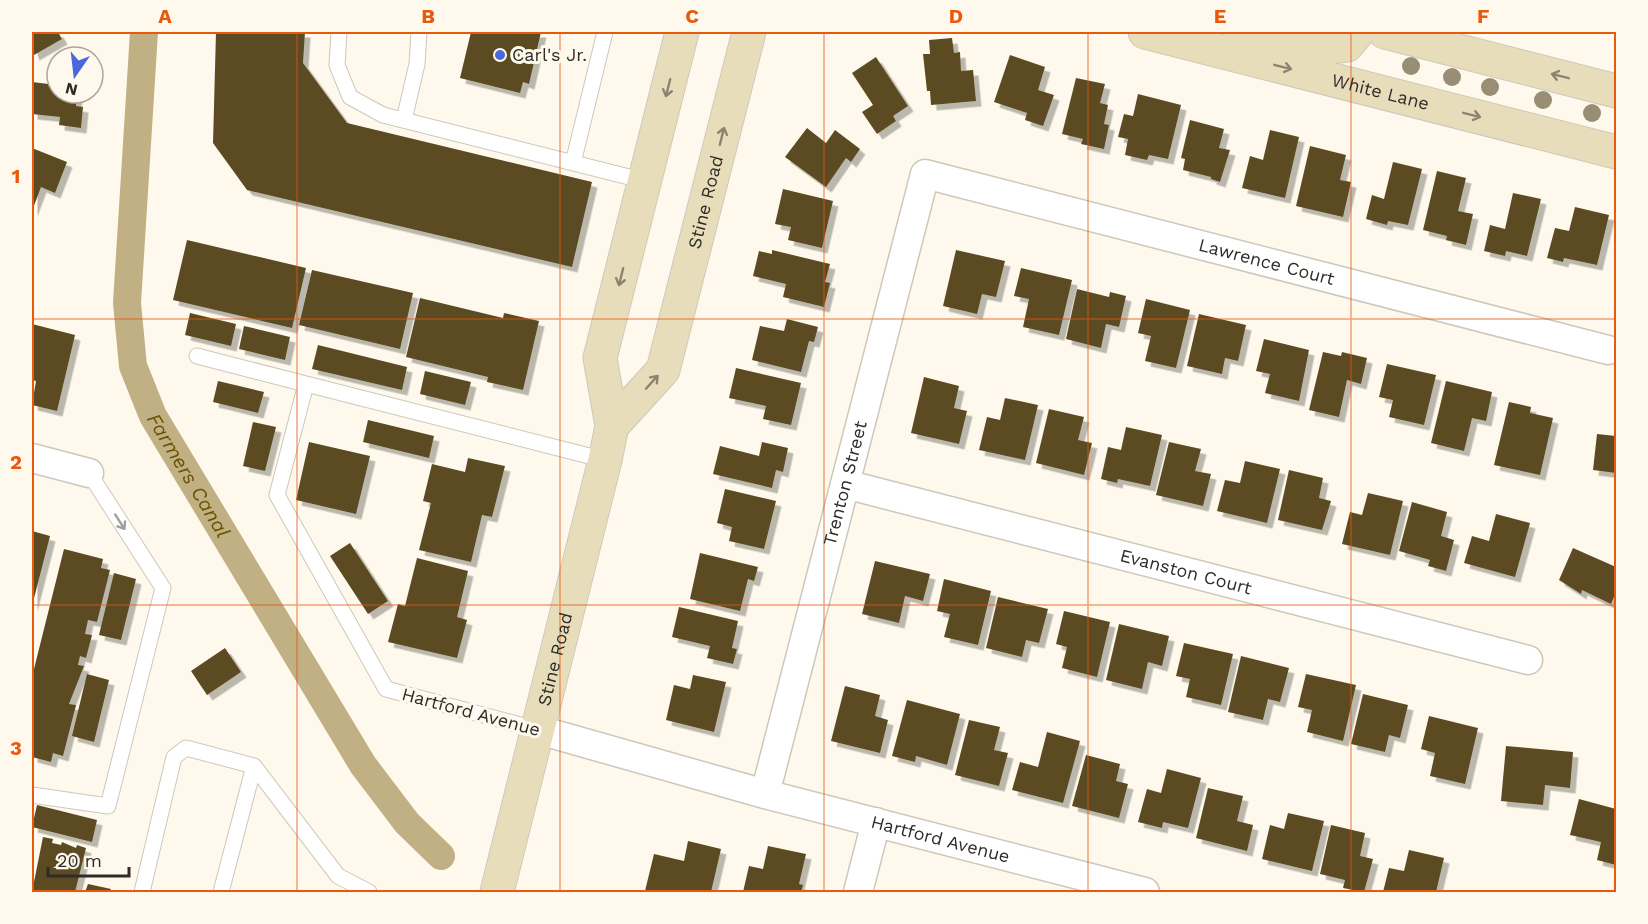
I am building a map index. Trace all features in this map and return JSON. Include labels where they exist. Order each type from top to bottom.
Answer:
[{"type":"main road","name":"Stine Road","points":[[497,892],[605,460],[612,426],[600,358],[682,32]]},
{"type":"main road","name":"Stine Road","points":[[612,426],[663,370],[749,32]]},
{"type":"main road","points":[[1148,32],[1330,47],[1347,45],[1358,32]]},
{"type":"main road","name":"White Lane","points":[[1148,32],[1617,152]]},
{"type":"main road","points":[[1385,32],[1617,91]]},
{"type":"street","name":"Lawrence Court","points":[[925,174],[1608,350]]},
{"type":"street","name":"Trenton Street","points":[[765,794],[925,174]]},
{"type":"street","points":[[32,458],[89,473]]},
{"type":"street","name":"Evanston Court","points":[[845,484],[1528,660]]},
{"type":"street","name":"Hartford Avenue","points":[[539,730],[765,794],[1145,892]]},
{"type":"street","points":[[858,892],[876,822]]},
{"type":"lane","points":[[339,32],[337,65],[350,97],[383,115],[645,181]]},
{"type":"lane","points":[[404,120],[417,64],[419,32]]},
{"type":"lane","points":[[573,163],[605,32]]},
{"type":"lane","points":[[197,356],[605,460]]},
{"type":"lane","name":"Hartford Avenue","points":[[306,384],[277,495],[386,689],[539,730]]},
{"type":"lane","points":[[32,795],[108,806],[163,588],[89,473]]},
{"type":"lane","points":[[142,892],[174,757],[186,748],[254,766],[338,876],[369,892]]},
{"type":"lane","points":[[221,892],[254,766]]},
{"type":"building","points":[[32,32],[58,32],[62,39],[52,45],[45,45],[45,49],[34,55]]},
{"type":"building","points":[[216,32],[305,32],[303,63],[347,123],[592,182],[572,267],[247,190],[213,143]]},
{"type":"building","name":"Carl's Jr.","points":[[471,32],[541,32],[529,84],[523,82],[520,93],[460,78]]},
{"type":"building","points":[[952,38],[954,53],[960,52],[961,71],[973,70],[976,101],[931,105],[923,54],[930,54],[929,40]]},
{"type":"building","points":[[1010,55],[1045,67],[1038,90],[1054,95],[1043,126],[1025,120],[1027,113],[994,102]]},
{"type":"building","points":[[876,57],[908,106],[893,116],[896,121],[877,134],[862,112],[873,105],[852,73]]},
{"type":"building","points":[[1076,78],[1105,84],[1100,103],[1108,105],[1104,124],[1109,125],[1104,149],[1081,144],[1083,139],[1062,134]]},
{"type":"building","points":[[32,82],[45,84],[45,105],[83,107],[81,128],[59,125],[60,117],[32,114]]},
{"type":"building","points":[[1138,94],[1181,105],[1168,159],[1149,155],[1147,160],[1125,155],[1128,139],[1118,137],[1124,114],[1133,116]]},
{"type":"building","points":[[1190,120],[1224,129],[1219,148],[1230,150],[1220,182],[1211,177],[1183,170],[1185,159],[1181,158]]},
{"type":"building","points":[[807,128],[826,143],[835,130],[860,149],[851,162],[846,158],[826,187],[785,157]]},
{"type":"building","points":[[1270,130],[1299,137],[1285,198],[1242,188],[1250,156],[1263,160]]},
{"type":"building","points":[[1310,146],[1346,155],[1340,180],[1351,182],[1343,217],[1296,206]]},
{"type":"building","points":[[32,148],[67,162],[55,193],[41,187],[32,211]]},
{"type":"building","points":[[1393,162],[1422,169],[1408,225],[1388,221],[1387,225],[1366,219],[1372,195],[1384,199]]},
{"type":"building","points":[[1437,171],[1466,178],[1458,211],[1473,214],[1466,245],[1446,240],[1447,236],[1423,230]]},
{"type":"building","points":[[783,189],[833,201],[822,248],[788,240],[791,227],[775,224]]},
{"type":"building","points":[[1513,193],[1541,199],[1527,256],[1506,251],[1505,256],[1484,251],[1490,225],[1505,229]]},
{"type":"building","points":[[1575,207],[1609,215],[1597,265],[1564,258],[1563,262],[1547,258],[1555,228],[1569,231]]},
{"type":"building","points":[[187,240],[306,268],[292,328],[173,300]]},
{"type":"building","points":[[772,250],[830,264],[825,282],[830,283],[824,307],[783,297],[786,284],[753,276],[759,251],[772,254]]},
{"type":"building","points":[[956,250],[1005,261],[996,297],[982,294],[977,314],[943,306]]},
{"type":"building","points":[[1021,268],[1072,280],[1059,335],[1023,327],[1029,299],[1014,296]]},
{"type":"building","points":[[312,270],[413,293],[400,349],[299,325]]},
{"type":"building","points":[[1077,289],[1109,297],[1110,292],[1126,296],[1119,327],[1106,324],[1101,348],[1066,339]]},
{"type":"building","points":[[420,298],[503,318],[504,313],[539,321],[523,390],[487,382],[488,377],[406,357]]},
{"type":"building","points":[[1146,299],[1190,310],[1176,368],[1145,361],[1151,336],[1138,333]]},
{"type":"building","points":[[190,313],[236,324],[231,346],[185,335]]},
{"type":"building","points":[[1199,314],[1246,325],[1238,361],[1225,358],[1222,374],[1187,366]]},
{"type":"building","points":[[787,319],[818,327],[814,342],[809,341],[801,372],[752,360],[760,326],[784,331]]},
{"type":"building","points":[[32,324],[75,335],[57,411],[32,405],[36,381],[32,380]]},
{"type":"building","points":[[244,326],[290,337],[285,360],[239,349]]},
{"type":"building","points":[[1264,339],[1309,350],[1299,401],[1265,393],[1270,374],[1256,371]]},
{"type":"building","points":[[318,345],[407,367],[402,390],[312,369]]},
{"type":"building","points":[[1323,352],[1341,356],[1342,352],[1367,358],[1361,384],[1347,380],[1339,417],[1309,410]]},
{"type":"building","points":[[1387,364],[1436,375],[1424,425],[1389,417],[1393,400],[1379,397]]},
{"type":"building","points":[[736,368],[801,383],[791,425],[763,419],[766,406],[729,398]]},
{"type":"building","points":[[425,371],[471,382],[465,405],[420,394]]},
{"type":"building","points":[[924,377],[959,386],[954,408],[967,411],[959,444],[911,433]]},
{"type":"building","points":[[218,381],[264,392],[258,413],[213,402]]},
{"type":"building","points":[[1446,381],[1492,392],[1486,421],[1472,418],[1464,451],[1431,443]]},
{"type":"building","points":[[1005,398],[1038,405],[1025,460],[979,450],[987,417],[1000,420]]},
{"type":"building","points":[[1509,402],[1531,407],[1530,413],[1553,418],[1540,475],[1494,465]]},
{"type":"building","points":[[1049,409],[1084,417],[1078,440],[1092,443],[1084,475],[1036,463]]},
{"type":"building","points":[[368,420],[434,436],[429,458],[363,442]]},
{"type":"building","points":[[253,422],[276,427],[265,471],[243,466]]},
{"type":"building","points":[[1126,427],[1162,435],[1150,486],[1118,479],[1117,483],[1101,479],[1108,447],[1121,450]]},
{"type":"building","points":[[1597,434],[1616,436],[1616,473],[1593,470]]},
{"type":"building","points":[[309,442],[370,456],[356,514],[296,500]]},
{"type":"building","points":[[762,442],[788,448],[783,472],[776,470],[772,488],[713,474],[720,446],[759,456]]},
{"type":"building","points":[[1169,442],[1201,449],[1195,471],[1211,474],[1203,506],[1156,495]]},
{"type":"building","points":[[468,458],[505,466],[492,517],[482,515],[471,562],[419,550],[431,503],[423,501],[432,464],[465,472]]},
{"type":"building","points":[[1245,461],[1280,469],[1267,523],[1217,511],[1225,480],[1240,483]]},
{"type":"building","points":[[1289,470],[1323,478],[1319,498],[1331,501],[1322,530],[1278,520]]},
{"type":"building","points":[[725,489],[776,501],[764,549],[729,541],[732,527],[717,523]]},
{"type":"building","points":[[1368,493],[1403,501],[1390,555],[1342,544],[1350,512],[1362,515]]},
{"type":"building","points":[[1412,502],[1447,512],[1441,536],[1454,540],[1446,571],[1428,566],[1430,560],[1399,551]]},
{"type":"building","points":[[1496,514],[1530,523],[1515,577],[1464,563],[1472,536],[1489,541]]},
{"type":"building","points":[[32,531],[50,536],[32,606]]},
{"type":"building","points":[[350,543],[388,601],[368,614],[330,556]]},
{"type":"building","points":[[1573,548],[1616,567],[1616,592],[1611,604],[1582,590],[1581,594],[1559,580]]},
{"type":"building","points":[[64,549],[103,559],[101,568],[110,570],[97,622],[88,620],[85,634],[92,635],[86,658],[80,656],[78,665],[84,666],[69,704],[76,705],[63,756],[53,753],[51,762],[32,757],[32,677]]},
{"type":"building","points":[[700,553],[758,567],[754,581],[748,579],[740,611],[690,599]]},
{"type":"building","points":[[417,558],[468,571],[457,617],[467,620],[457,658],[388,642],[398,604],[405,606]]},
{"type":"building","points":[[875,561],[930,574],[923,601],[905,596],[899,623],[862,614]]},
{"type":"building","points":[[114,573],[136,579],[121,640],[99,635]]},
{"type":"building","points":[[944,579],[991,591],[978,645],[944,637],[950,614],[937,611]]},
{"type":"building","points":[[998,597],[1048,609],[1039,643],[1026,640],[1022,657],[986,648]]},
{"type":"building","points":[[679,607],[738,621],[732,648],[737,649],[733,664],[707,658],[710,646],[672,637]]},
{"type":"building","points":[[1064,611],[1110,622],[1097,677],[1062,668],[1067,647],[1056,644]]},
{"type":"building","points":[[1119,624],[1169,636],[1162,666],[1148,662],[1142,689],[1106,680]]},
{"type":"building","points":[[1184,643],[1233,654],[1221,705],[1186,697],[1190,679],[1176,676]]},
{"type":"building","points":[[225,648],[241,672],[207,695],[191,671]]},
{"type":"building","points":[[1241,656],[1289,668],[1280,702],[1268,699],[1263,720],[1228,712]]},
{"type":"building","points":[[87,674],[109,680],[94,742],[72,736]]},
{"type":"building","points":[[1306,674],[1356,685],[1343,741],[1307,732],[1312,710],[1298,707]]},
{"type":"building","points":[[693,675],[726,682],[714,732],[666,720],[674,685],[690,689]]},
{"type":"building","points":[[845,686],[880,695],[875,716],[888,720],[880,753],[831,741]]},
{"type":"building","points":[[1363,694],[1408,705],[1400,738],[1389,735],[1385,752],[1351,744]]},
{"type":"building","points":[[907,700],[960,714],[947,765],[916,756],[915,762],[892,756]]},
{"type":"building","points":[[1429,716],[1478,728],[1465,784],[1430,776],[1435,753],[1421,749]]},
{"type":"building","points":[[969,720],[1000,727],[994,750],[1008,753],[999,786],[955,775]]},
{"type":"building","points":[[1047,732],[1080,741],[1063,803],[1012,790],[1020,762],[1038,767]]},
{"type":"building","points":[[1506,746],[1573,752],[1570,788],[1545,785],[1543,805],[1501,801]]},
{"type":"building","points":[[1086,755],[1120,764],[1116,781],[1128,784],[1119,818],[1072,806]]},
{"type":"building","points":[[1167,769],[1201,778],[1188,828],[1163,822],[1162,828],[1138,822],[1147,789],[1161,793]]},
{"type":"building","points":[[1208,788],[1243,796],[1237,821],[1253,825],[1247,851],[1196,838]]},
{"type":"building","points":[[1579,799],[1616,809],[1616,865],[1597,860],[1601,842],[1570,835]]},
{"type":"building","points":[[37,805],[97,820],[92,842],[32,827]]},
{"type":"building","points":[[1288,813],[1324,821],[1312,871],[1262,859],[1270,825],[1284,829]]},
{"type":"building","points":[[1331,825],[1365,833],[1360,856],[1373,859],[1364,892],[1343,888],[1345,880],[1320,874]]},
{"type":"building","points":[[43,837],[53,839],[52,843],[61,845],[62,842],[76,848],[77,845],[86,848],[75,892],[32,892]]},
{"type":"building","points":[[688,841],[721,849],[711,892],[645,891],[654,854],[684,861]]},
{"type":"building","points":[[768,846],[806,854],[799,884],[803,885],[801,892],[743,892],[749,866],[763,869]]},
{"type":"building","points":[[1409,850],[1444,858],[1436,892],[1383,892],[1389,868],[1404,871]]},
{"type":"building","points":[[88,884],[111,889],[110,892],[85,892]]},
{"type":"waterway","name":"Farmers Canal","points":[[144,32],[127,303],[133,366],[153,416],[363,765],[407,823],[441,856]]},
{"type":"place","name":"Carl's Jr.","points":[[500,55]]}]
